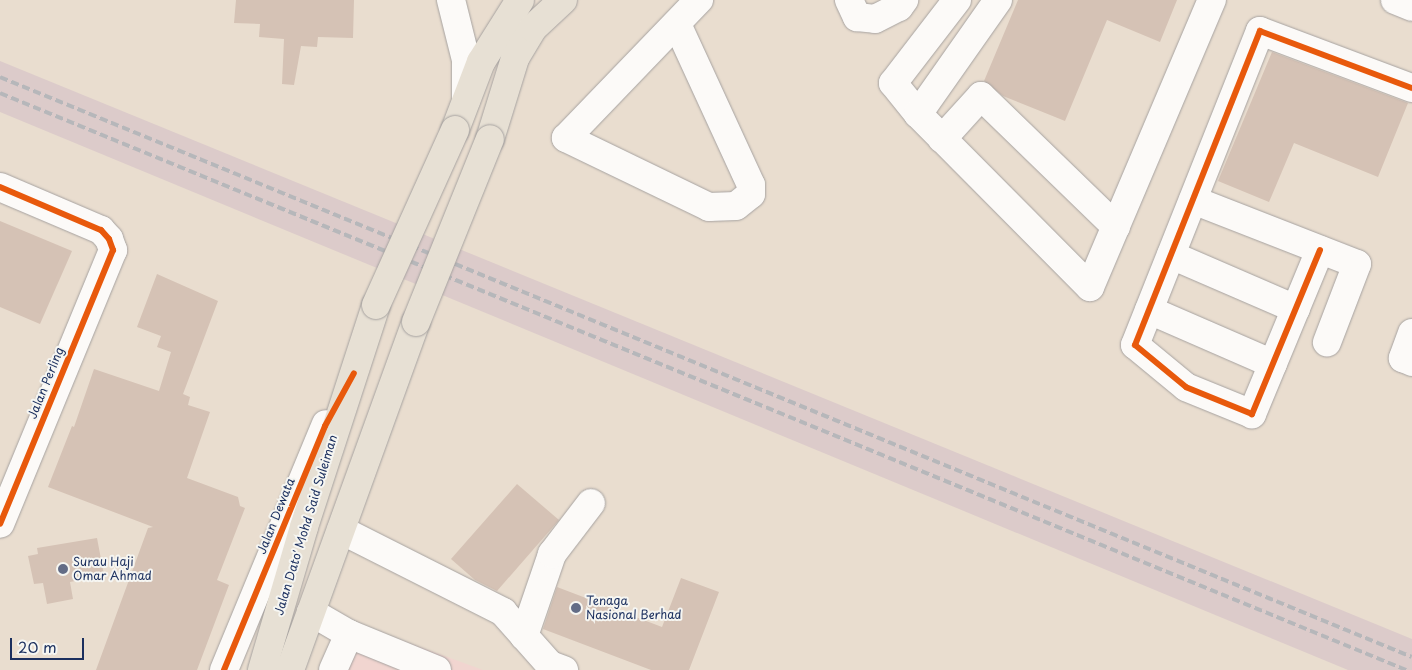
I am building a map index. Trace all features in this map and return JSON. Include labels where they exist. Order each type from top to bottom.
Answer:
[{"type":"main road","name":"Jalan Dato' Mohd Said Suleiman","points":[[262,670],[304,526],[376,305],[455,130],[481,62],[520,0]]},
{"type":"main road","points":[[290,670],[416,322],[490,139],[515,58],[533,28],[564,0]]},
{"type":"street","points":[[451,0],[466,60],[466,101]]},
{"type":"street","points":[[677,24],[751,185],[751,194],[736,206],[709,206],[566,138],[699,0]]},
{"type":"street","points":[[849,0],[857,17],[875,18],[899,7],[904,0]]},
{"type":"street","points":[[957,0],[893,83],[918,114],[942,139],[1090,286],[1212,0]]},
{"type":"street","points":[[918,114],[998,0]]},
{"type":"street","points":[[1395,0],[1412,7]]},
{"type":"street","points":[[1320,250],[1252,414],[1186,386],[1135,345],[1260,31],[1412,88]]},
{"type":"street","points":[[942,139],[981,96],[1116,227]]},
{"type":"street","name":"Jalan Perling","points":[[0,187],[101,230],[109,238],[113,250],[2,512]]},
{"type":"street","points":[[1193,200],[1357,264],[1327,342]]},
{"type":"street","points":[[1171,255],[1296,308]]},
{"type":"street","points":[[1149,310],[1273,364]]},
{"type":"street","points":[[1412,333],[1402,358],[1412,362]]},
{"type":"street","name":"Jalan Dewata","points":[[224,670],[325,426],[354,373]]},
{"type":"street","points":[[524,636],[552,554],[591,503]]},
{"type":"street","points":[[341,530],[503,612],[550,665],[564,670]]},
{"type":"street","points":[[311,612],[349,634],[433,669]]},
{"type":"street","points":[[332,670],[349,634]]},
{"type":"shaded area","points":[[0,61],[1412,639],[1412,670],[1348,670],[0,112]]},
{"type":"shaded area","points":[[357,624],[483,670],[339,670]]},
{"type":"building","points":[[236,0],[354,0],[353,38],[318,37],[317,47],[301,46],[294,85],[282,84],[284,39],[259,37],[260,24],[234,23]]},
{"type":"building","points":[[1018,0],[1177,0],[1160,42],[1107,20],[1065,121],[1003,96],[984,81]]},
{"type":"building","points":[[1272,52],[1408,103],[1378,177],[1294,143],[1269,202],[1218,181]]},
{"type":"building","points":[[0,221],[72,251],[40,324],[0,307]]},
{"type":"building","points":[[157,274],[218,301],[183,394],[190,397],[188,405],[210,412],[187,478],[238,497],[240,506],[245,508],[217,580],[229,585],[197,670],[96,670],[148,528],[153,527],[48,487],[72,426],[74,427],[94,369],[159,391],[171,352],[157,347],[161,336],[137,327]]},
{"type":"building","points":[[517,484],[559,520],[497,591],[475,580],[451,559]]},
{"type":"building","name":"Surau Haji Omar Ahmad","points":[[97,538],[104,575],[70,582],[73,599],[47,604],[43,583],[34,584],[28,556],[38,554],[37,548]]},
{"type":"building","name":"Tenaga Nasional Berhad","points":[[681,578],[719,592],[689,670],[651,670],[543,629],[557,587],[662,627]]},
{"type":"railway","points":[[0,77],[1412,657]]},
{"type":"railway","points":[[0,93],[1406,670]]},
{"type":"cycle path","points":[[1320,250],[1252,414],[1186,387],[1135,345],[1260,31],[1412,88]]},
{"type":"cycle path","points":[[0,187],[101,230],[109,239],[113,250],[0,524]]},
{"type":"cycle path","points":[[224,670],[325,426],[354,373]]},
{"type":"place","name":"Surau Haji Omar Ahmad","points":[[63,569]]},
{"type":"place","name":"Tenaga Nasional Berhad","points":[[576,608]]}]
